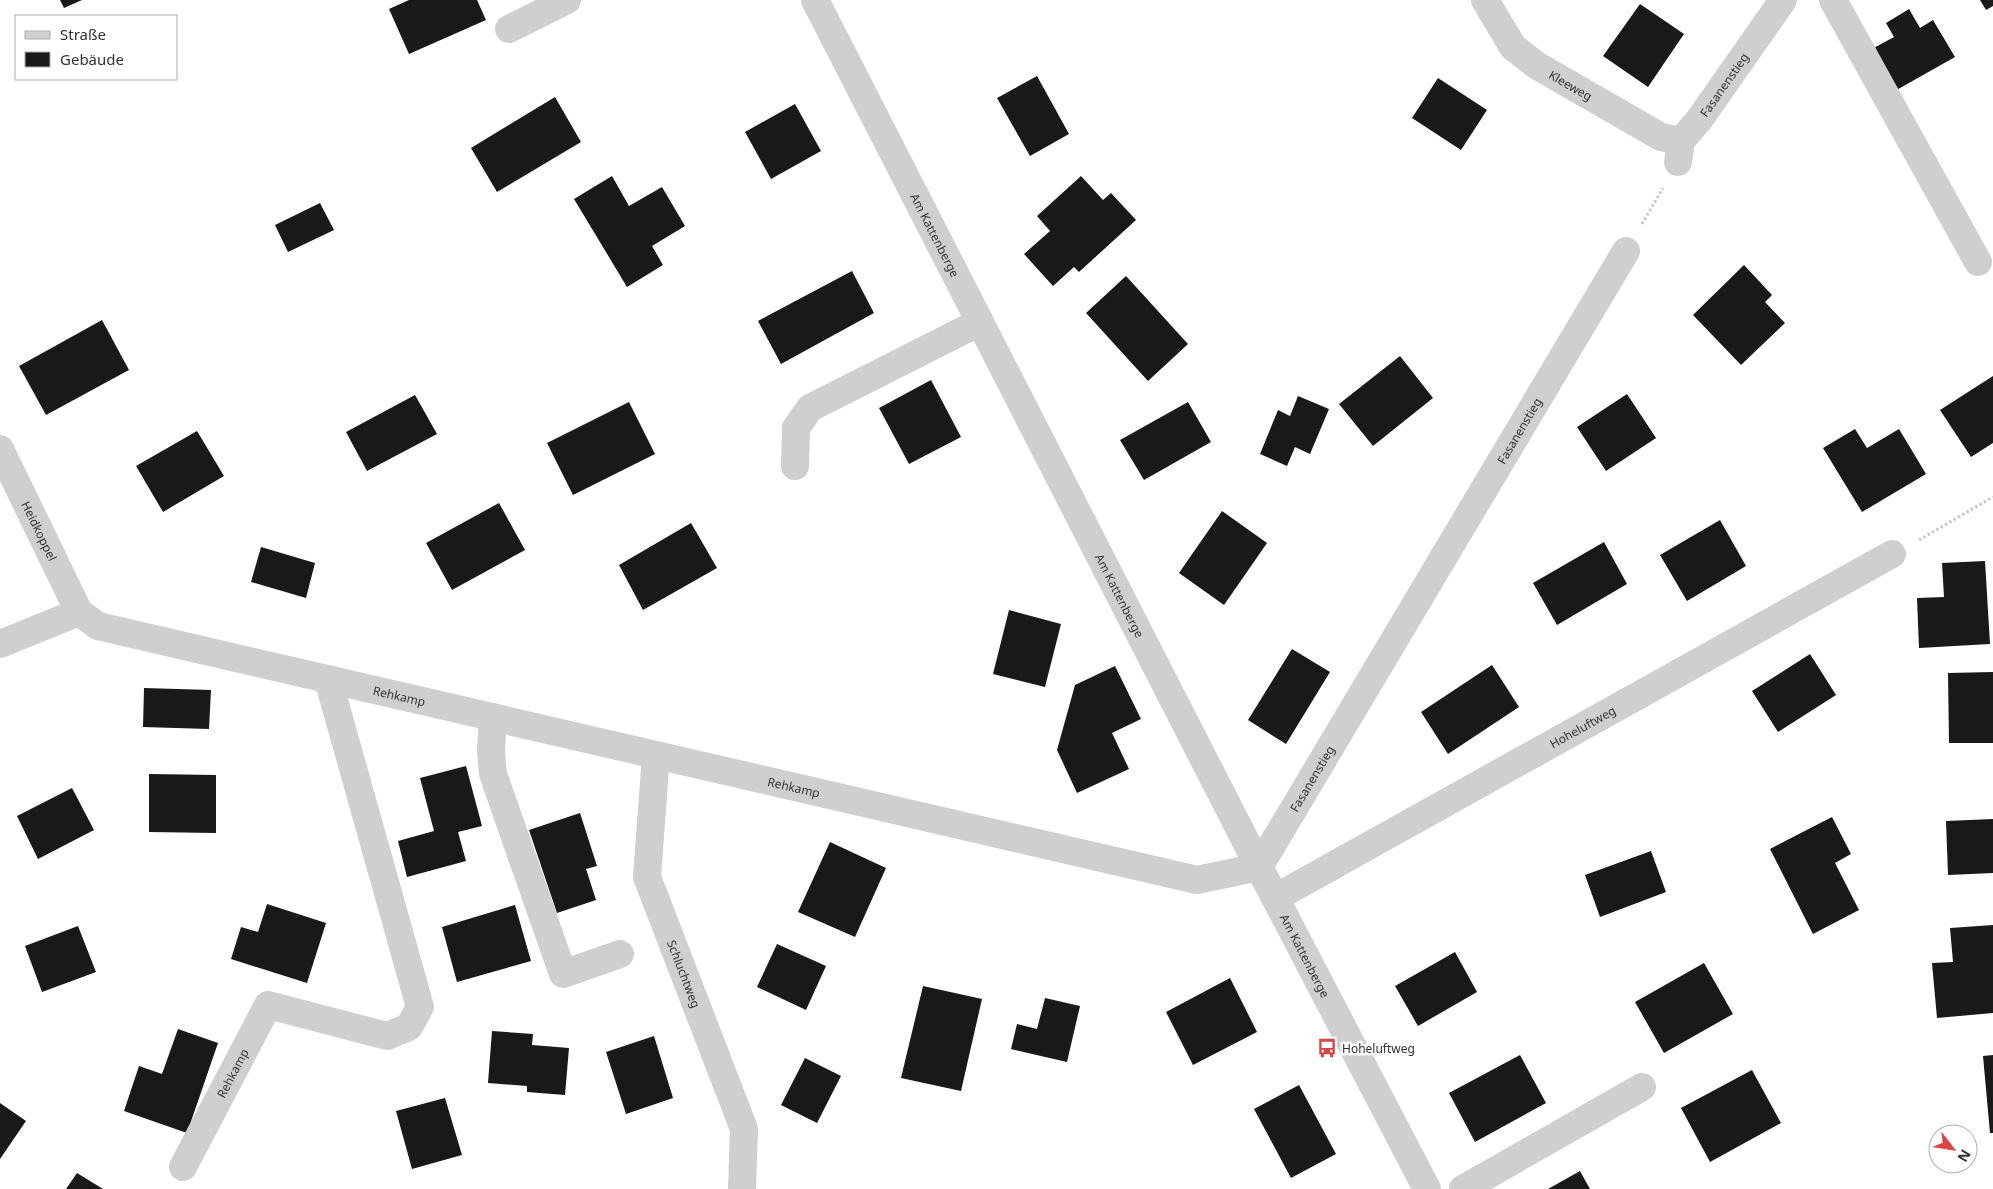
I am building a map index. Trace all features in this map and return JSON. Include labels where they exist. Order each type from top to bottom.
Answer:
[{"type":"street","points":[[509,29],[567,0]]},
{"type":"street","name":"Am Kattenberge","points":[[815,0],[1259,867],[1427,1189]]},
{"type":"street","name":"Kleeweg","points":[[1485,0],[1513,48],[1536,65],[1661,137],[1680,152]]},
{"type":"street","name":"Fasanenstieg","points":[[1680,152],[1699,120],[1783,0]]},
{"type":"street","points":[[1833,0],[1978,262]]},
{"type":"street","name":"Fasanenstieg","points":[[1259,867],[1626,251]]},
{"type":"street","points":[[795,466],[796,428],[810,408],[980,322]]},
{"type":"street","name":"Heidkoppel","points":[[0,449],[79,612]]},
{"type":"street","name":"Hoheluftweg","points":[[1275,898],[1892,554]]},
{"type":"street","points":[[0,644],[79,612]]},
{"type":"street","name":"Rehkamp","points":[[79,612],[98,626],[1197,880],[1259,867]]},
{"type":"street","name":"Rehkamp","points":[[183,1166],[268,1005],[387,1036],[409,1027],[420,1007],[328,679]]},
{"type":"street","points":[[493,717],[490,752],[493,774],[563,974],[620,954]]},
{"type":"street","name":"Schluchtweg","points":[[656,755],[647,877],[744,1129],[742,1189]]},
{"type":"street","points":[[1463,1189],[1642,1087]]},
{"type":"path","points":[[1626,251],[1680,152]]},
{"type":"path","points":[[1892,554],[1993,497]]},
{"type":"building","points":[[60,0],[82,0],[64,8]]},
{"type":"building","points":[[409,0],[477,0],[486,20],[409,54],[389,9]]},
{"type":"building","points":[[1980,0],[1993,0],[1993,6],[1986,10]]},
{"type":"building","points":[[1640,4],[1684,34],[1648,87],[1603,56]]},
{"type":"building","points":[[1909,9],[1920,28],[1933,20],[1955,57],[1893,92],[1870,50],[1894,37],[1886,23]]},
{"type":"building","points":[[1037,76],[1069,134],[1030,156],[997,98]]},
{"type":"building","points":[[1438,78],[1487,110],[1461,150],[1412,118]]},
{"type":"building","points":[[555,97],[581,142],[497,192],[471,148]]},
{"type":"building","points":[[795,104],[821,151],[771,179],[745,132]]},
{"type":"building","points":[[612,176],[629,206],[662,187],[685,226],[652,246],[663,265],[627,287],[574,199]]},
{"type":"building","points":[[1081,176],[1103,200],[1111,193],[1136,220],[1079,272],[1074,267],[1053,286],[1024,254],[1050,231],[1037,216]]},
{"type":"building","points":[[320,203],[334,230],[288,252],[275,225]]},
{"type":"building","points":[[1744,265],[1772,295],[1765,302],[1785,323],[1741,365],[1693,315]]},
{"type":"building","points":[[852,271],[874,313],[781,364],[758,321]]},
{"type":"building","points":[[1126,276],[1188,344],[1148,381],[1086,313]]},
{"type":"building","points":[[102,320],[129,370],[46,415],[19,366]]},
{"type":"building","points":[[1400,356],[1433,398],[1373,446],[1339,404]]},
{"type":"building","points":[[1993,376],[1993,443],[1971,457],[1940,410]]},
{"type":"building","points":[[931,380],[961,437],[909,464],[879,408]]},
{"type":"building","points":[[1627,394],[1656,438],[1606,471],[1577,427]]},
{"type":"building","points":[[415,395],[437,434],[367,471],[346,432]]},
{"type":"building","points":[[1298,396],[1329,409],[1310,454],[1295,447],[1287,466],[1260,454],[1278,410],[1290,416]]},
{"type":"building","points":[[629,402],[655,454],[573,495],[547,443]]},
{"type":"building","points":[[1188,402],[1211,442],[1144,480],[1120,440]]},
{"type":"building","points":[[1855,429],[1867,448],[1899,429],[1926,474],[1862,512],[1823,448]]},
{"type":"building","points":[[197,431],[224,476],[163,512],[136,466]]},
{"type":"building","points":[[499,503],[525,550],[452,590],[426,543]]},
{"type":"building","points":[[1222,511],[1267,543],[1224,605],[1179,573]]},
{"type":"building","points":[[1720,520],[1746,566],[1687,601],[1660,555]]},
{"type":"building","points":[[691,523],[717,568],[643,610],[619,565]]},
{"type":"building","points":[[1604,542],[1627,584],[1557,625],[1533,583]]},
{"type":"building","points":[[261,547],[315,563],[306,598],[251,582]]},
{"type":"building","points":[[1985,561],[1990,644],[1919,648],[1917,598],[1944,597],[1942,563]]},
{"type":"building","points":[[1009,610],[1061,624],[1045,687],[993,674]]},
{"type":"building","points":[[1292,649],[1330,672],[1286,744],[1248,720]]},
{"type":"building","points":[[1810,654],[1836,695],[1778,732],[1752,691]]},
{"type":"building","points":[[1492,665],[1519,707],[1448,754],[1421,712]]},
{"type":"building","points":[[1115,666],[1141,719],[1112,733],[1129,769],[1077,793],[1057,750],[1075,685]]},
{"type":"building","points":[[1993,672],[1993,743],[1949,743],[1948,673]]},
{"type":"building","points":[[144,688],[211,690],[209,729],[143,727]]},
{"type":"building","points":[[466,766],[482,826],[458,832],[466,861],[407,877],[398,841],[434,831],[420,778]]},
{"type":"building","points":[[149,774],[216,775],[216,833],[149,832]]},
{"type":"building","points":[[72,788],[94,830],[38,859],[17,816]]},
{"type":"building","points":[[580,813],[597,866],[586,869],[596,900],[557,913],[529,830]]},
{"type":"building","points":[[1832,817],[1851,854],[1835,863],[1859,910],[1813,934],[1770,849]]},
{"type":"building","points":[[1993,819],[1993,873],[1948,875],[1946,821]]},
{"type":"building","points":[[830,842],[886,868],[855,937],[798,912]]},
{"type":"building","points":[[1651,851],[1666,892],[1600,917],[1585,875]]},
{"type":"building","points":[[267,904],[326,923],[307,983],[231,959],[241,927],[258,932]]},
{"type":"building","points":[[515,905],[531,961],[457,982],[442,927]]},
{"type":"building","points":[[1993,925],[1993,1013],[1937,1018],[1932,963],[1953,962],[1950,928]]},
{"type":"building","points":[[78,926],[96,972],[42,992],[25,946]]},
{"type":"building","points":[[777,944],[826,966],[806,1010],[757,987]]},
{"type":"building","points":[[1455,952],[1477,992],[1418,1026],[1395,986]]},
{"type":"building","points":[[1704,963],[1733,1014],[1664,1053],[1635,1002]]},
{"type":"building","points":[[1230,978],[1257,1032],[1193,1065],[1166,1012]]},
{"type":"building","points":[[923,986],[982,999],[961,1091],[901,1078]]},
{"type":"building","points":[[1045,998],[1080,1006],[1067,1062],[1011,1049],[1017,1024],[1037,1029]]},
{"type":"building","points":[[178,1029],[218,1043],[187,1133],[124,1111],[139,1066],[162,1074]]},
{"type":"building","points":[[492,1031],[533,1034],[532,1045],[569,1048],[565,1095],[527,1092],[527,1086],[488,1083]]},
{"type":"building","points":[[654,1036],[673,1098],[626,1114],[606,1052]]},
{"type":"building","points":[[1520,1055],[1546,1103],[1475,1142],[1449,1093]]},
{"type":"building","points":[[1993,1055],[1993,1133],[1990,1133],[1983,1056]]},
{"type":"building","points":[[805,1058],[841,1076],[817,1123],[781,1105]]},
{"type":"building","points":[[1752,1070],[1781,1123],[1710,1162],[1681,1108]]},
{"type":"building","points":[[1299,1085],[1336,1154],[1291,1178],[1254,1109]]},
{"type":"building","points":[[445,1098],[462,1155],[412,1169],[396,1111]]},
{"type":"building","points":[[0,1103],[26,1121],[0,1159]]},
{"type":"building","points":[[1580,1171],[1590,1189],[1548,1189]]},
{"type":"building","points":[[77,1173],[103,1189],[66,1189]]},
{"type":"place","name":"Hoheluftweg","points":[[1327,1048]]}]
